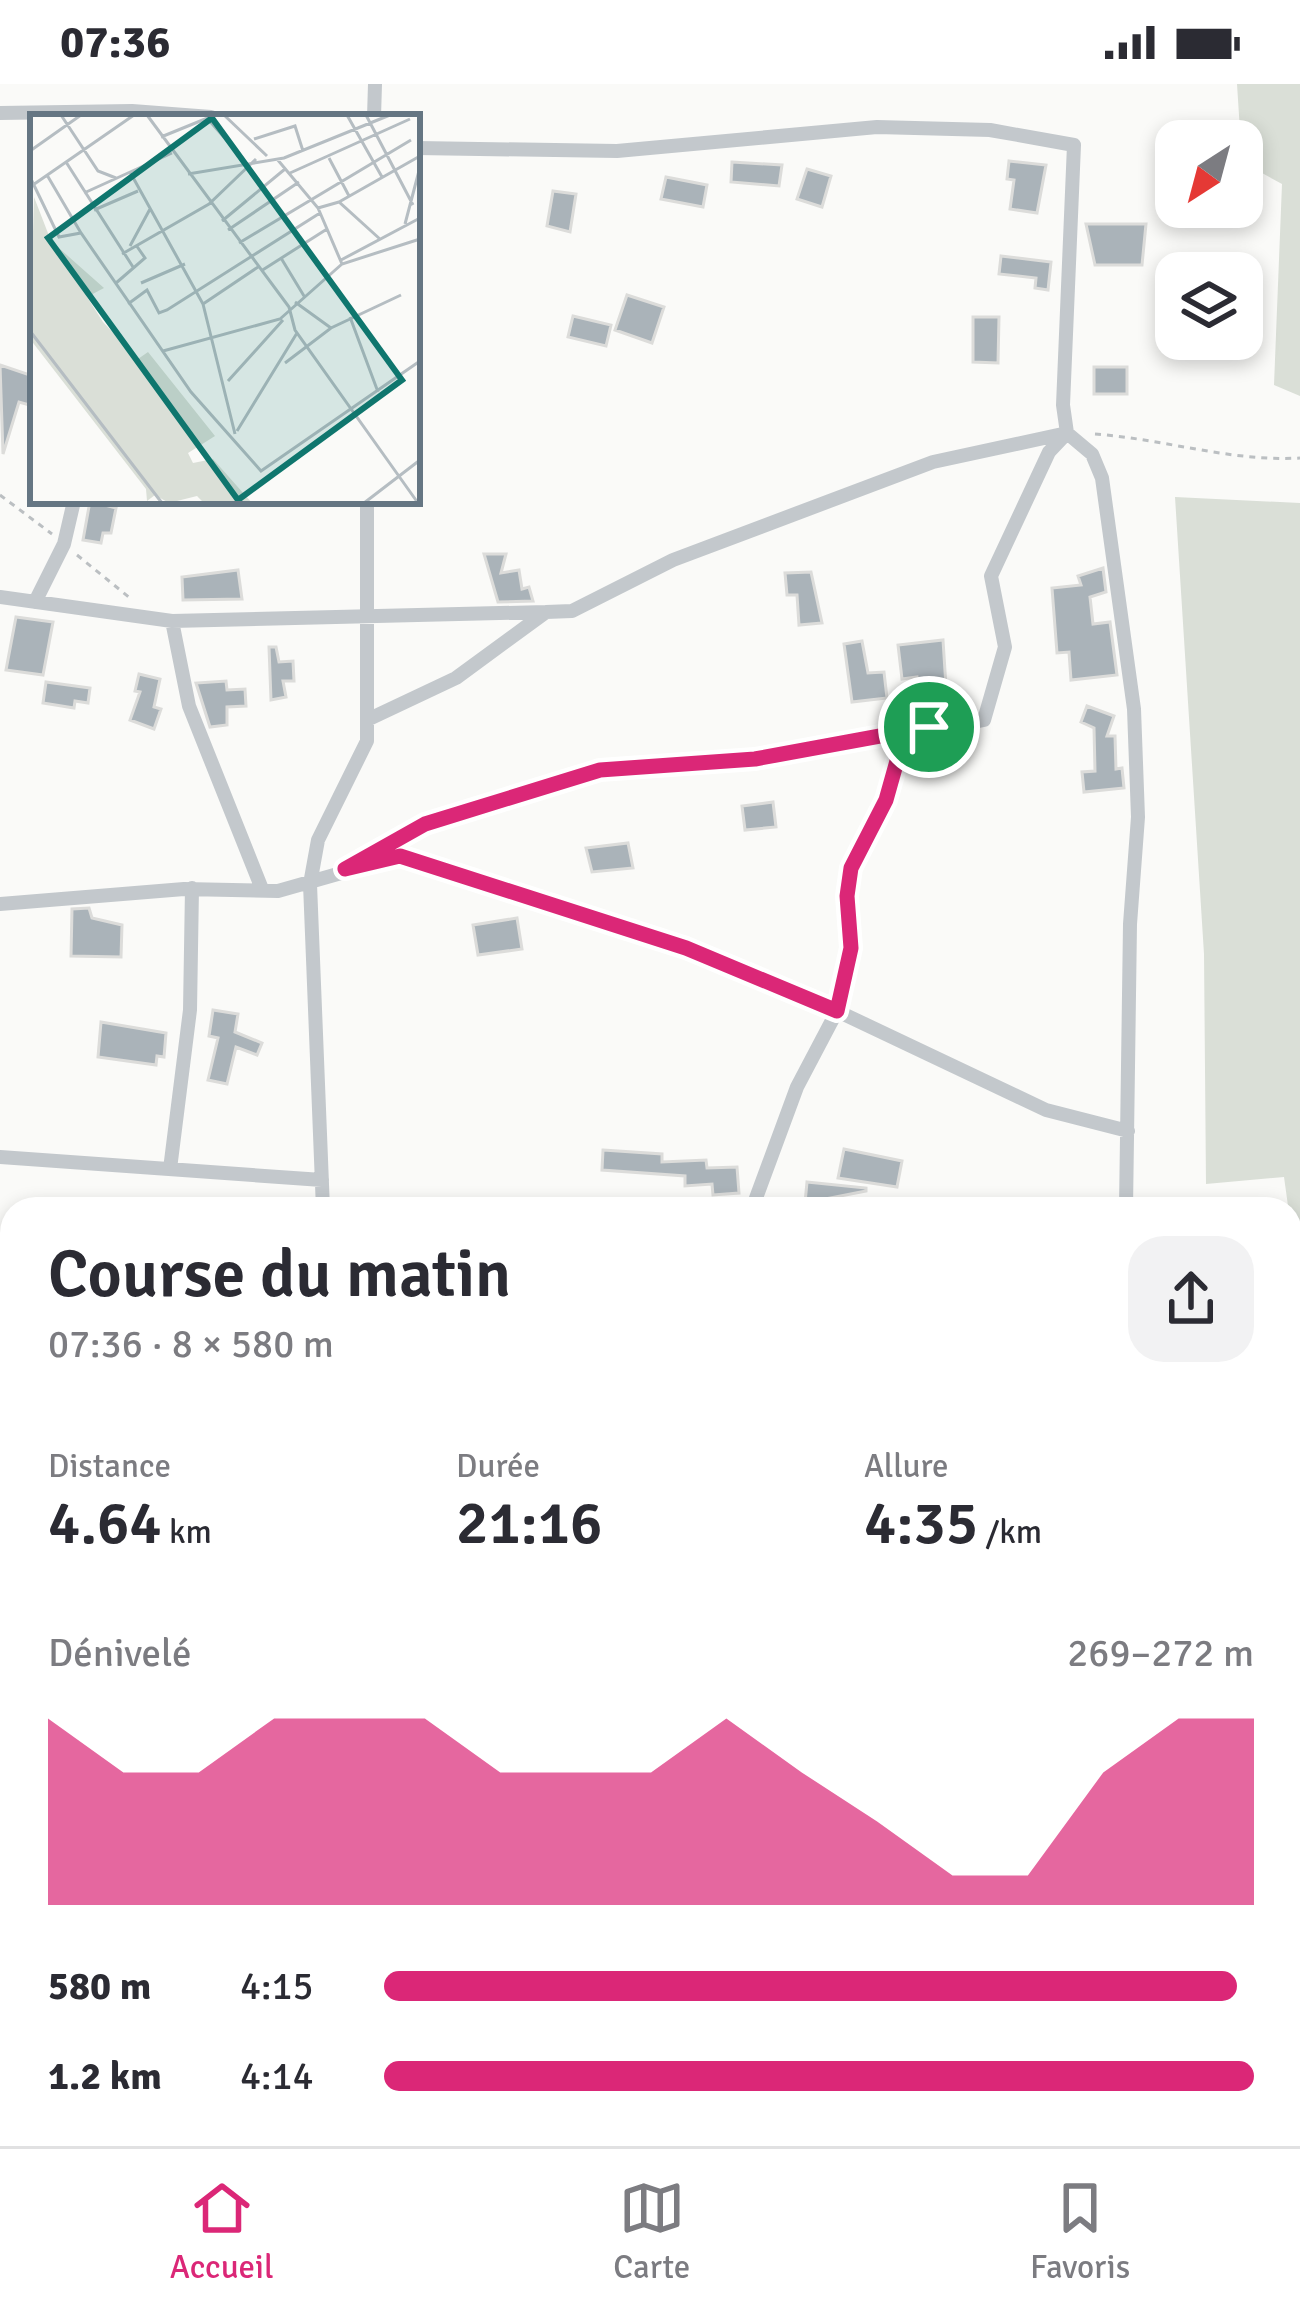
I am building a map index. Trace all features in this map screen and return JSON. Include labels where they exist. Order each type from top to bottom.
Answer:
[{"type":"street","points":[[374,114],[375,84]]},
{"type":"street","points":[[0,113],[87,114]]},
{"type":"street","points":[[0,904],[310,884],[425,824],[600,770],[755,759],[984,720],[1005,647],[991,576],[1049,452],[1066,433],[1063,388],[1074,145],[930,126],[853,127],[616,151],[420,148]]},
{"type":"street","points":[[0,597],[172,621],[572,611],[673,560],[933,462],[1066,433]]},
{"type":"street","points":[[1066,433],[1092,454],[1102,478],[1133,709],[1138,817],[1130,925],[1126,1197]]},
{"type":"street","points":[[35,602],[64,544],[73,504]]},
{"type":"street","points":[[323,1197],[310,884],[318,840],[367,741],[367,504]]},
{"type":"street","points":[[367,720],[456,677],[546,612]]},
{"type":"street","points":[[172,621],[189,706],[262,889]]},
{"type":"street","points":[[756,1197],[797,1087],[837,1011],[851,948],[847,896],[851,868],[886,800],[904,736],[929,727]]},
{"type":"street","points":[[345,869],[400,856],[686,948],[837,1011],[1031,1103],[1128,1131]]},
{"type":"street","points":[[170,1169],[190,1010],[192,889]]},
{"type":"street","points":[[0,1157],[322,1180]]},
{"type":"path","points":[[1066,433],[1167,440],[1254,460],[1300,458]]},
{"type":"path","points":[[0,495],[136,602]]},
{"type":"shaded area","points":[[1237,84],[1300,84],[1300,396],[1274,385],[1282,184],[1263,174],[1263,120],[1239,120]]},
{"type":"shaded area","points":[[1175,497],[1300,503],[1300,1197],[1287,1197],[1284,1177],[1206,1184],[1204,954]]},
{"type":"building","points":[[1009,161],[1046,165],[1037,213],[1010,209],[1014,180],[1007,179]]},
{"type":"building","points":[[732,162],[782,165],[779,186],[731,182]]},
{"type":"building","points":[[807,169],[831,176],[822,207],[797,199]]},
{"type":"building","points":[[666,177],[707,185],[703,207],[661,199]]},
{"type":"building","points":[[553,191],[576,194],[570,232],[547,226]]},
{"type":"building","points":[[1086,224],[1146,224],[1142,265],[1095,265]]},
{"type":"building","points":[[1001,256],[1051,262],[1048,290],[1035,288],[1036,278],[999,274]]},
{"type":"building","points":[[627,295],[664,307],[652,343],[615,330]]},
{"type":"building","points":[[573,316],[611,325],[606,346],[568,337]]},
{"type":"building","points":[[973,317],[999,317],[998,363],[973,362]]},
{"type":"building","points":[[0,365],[30,375],[30,405],[19,402],[3,454]]},
{"type":"building","points":[[1094,367],[1127,367],[1127,394],[1094,394]]},
{"type":"building","points":[[89,504],[116,508],[111,533],[103,533],[101,543],[83,540]]},
{"type":"building","points":[[484,554],[506,554],[501,573],[519,570],[522,589],[529,587],[533,601],[498,602]]},
{"type":"building","points":[[1103,568],[1106,592],[1090,597],[1093,624],[1110,622],[1117,675],[1071,680],[1069,652],[1057,653],[1052,588],[1081,585],[1078,576]]},
{"type":"building","points":[[238,570],[242,599],[183,600],[182,577]]},
{"type":"building","points":[[811,572],[822,623],[799,625],[797,595],[787,595],[785,573]]},
{"type":"building","points":[[16,617],[53,622],[43,675],[6,670]]},
{"type":"building","points":[[943,640],[947,702],[920,705],[917,677],[902,679],[898,645]]},
{"type":"building","points":[[862,641],[868,673],[884,672],[887,698],[852,702],[844,644]]},
{"type":"building","points":[[269,647],[276,647],[279,662],[293,661],[294,681],[283,681],[286,697],[271,700]]},
{"type":"building","points":[[139,674],[160,679],[154,707],[161,709],[154,729],[130,720],[140,692],[135,691]]},
{"type":"building","points":[[226,681],[227,690],[245,689],[246,706],[227,707],[227,725],[210,727],[196,683]]},
{"type":"building","points":[[46,682],[90,688],[88,703],[75,701],[74,708],[43,703]]},
{"type":"building","points":[[1087,706],[1114,716],[1107,736],[1115,736],[1116,769],[1122,768],[1124,788],[1084,792],[1082,772],[1095,771],[1094,728],[1081,722]]},
{"type":"building","points":[[773,802],[776,827],[745,830],[742,806]]},
{"type":"building","points":[[628,843],[633,868],[592,872],[586,848]]},
{"type":"building","points":[[89,908],[92,918],[122,925],[121,957],[71,956],[72,909]]},
{"type":"building","points":[[517,918],[522,949],[478,955],[473,925]]},
{"type":"building","points":[[213,1010],[238,1014],[235,1032],[262,1043],[257,1055],[236,1047],[227,1084],[208,1080],[218,1038],[209,1036]]},
{"type":"building","points":[[101,1022],[166,1033],[164,1057],[157,1056],[156,1065],[98,1057]]},
{"type":"building","points":[[844,1149],[902,1161],[897,1187],[838,1178]]},
{"type":"building","points":[[603,1150],[662,1154],[662,1162],[706,1160],[707,1168],[737,1167],[739,1193],[713,1195],[712,1184],[685,1186],[685,1176],[602,1170]]},
{"type":"building","points":[[807,1182],[866,1188],[836,1197],[806,1197]]},
{"type":"route","points":[[929,727],[918,735],[904,736],[886,800],[851,868],[847,896],[851,948],[837,1011],[686,948],[400,856],[345,869],[425,824],[565,778],[600,770],[755,759],[929,727]]}]
